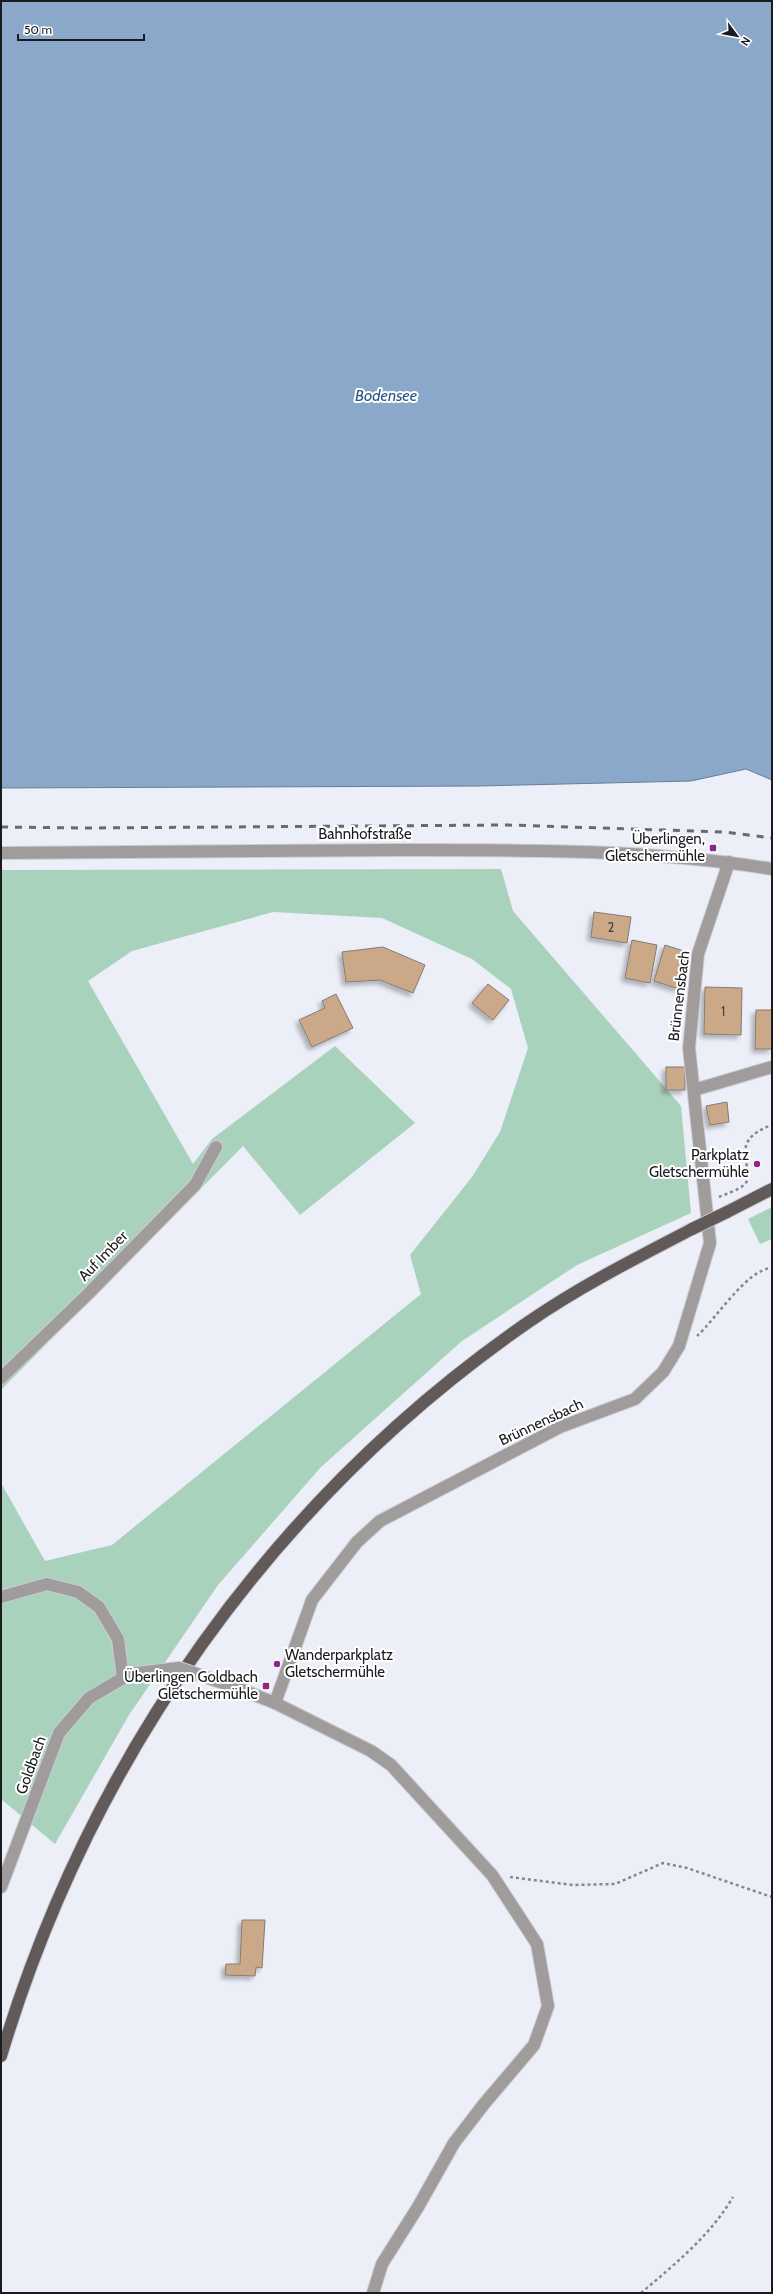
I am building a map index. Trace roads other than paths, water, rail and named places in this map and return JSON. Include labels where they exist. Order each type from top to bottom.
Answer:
[{"type":"main road","points":[[1,2056],[16,2005],[41,1937],[69,1871],[101,1806],[137,1742],[175,1681],[217,1622],[262,1565],[310,1511],[361,1459],[414,1411],[470,1365],[529,1322],[605,1276],[692,1229],[772,1189]]},
{"type":"street","name":"Bahnhofstraße","points":[[1,853],[511,850],[640,854],[729,862],[772,869]]},
{"type":"street","name":"Brünnensbach","points":[[275,1703],[312,1600],[357,1542],[380,1521],[560,1427],[635,1399],[663,1372],[679,1346],[710,1243],[689,1048],[698,954],[729,862]]},
{"type":"street","points":[[694,1090],[772,1066]]},
{"type":"street","name":"Auf Imber","points":[[1,1378],[88,1294],[194,1185],[216,1147]]},
{"type":"street","points":[[1,1597],[47,1584],[78,1592],[99,1607],[118,1639],[123,1678]]},
{"type":"street","name":"Goldbach","points":[[1,1887],[59,1732],[89,1698],[123,1678],[137,1673],[179,1668],[235,1687],[275,1703],[371,1751],[391,1765],[492,1875],[537,1944],[548,2006],[534,2045],[454,2143],[382,2264],[373,2293]]},
{"type":"water","name":"Bodensee","points":[[1,1],[772,1],[772,780],[746,769],[691,781],[479,786],[1,788]]},
{"type":"railway","points":[[1,827],[88,828],[508,825],[724,832],[772,838]]},
{"type":"place","name":"Überlingen, Gletschermühle","points":[[713,848]]},
{"type":"place","name":"Parkplatz Gletschermühle","points":[[757,1164]]},
{"type":"place","name":"Wanderparkplatz Gletschermühle","points":[[277,1664]]},
{"type":"place","name":"Überlingen Goldbach Gletschermühle","points":[[266,1686]]}]
